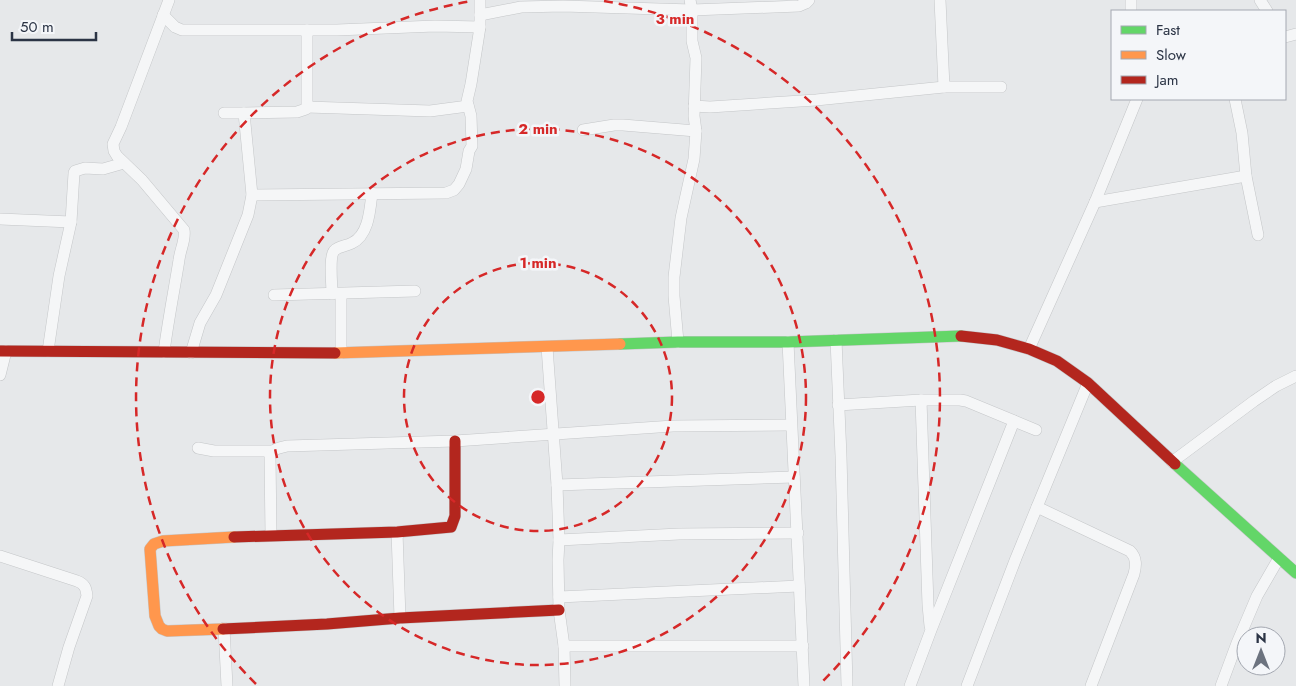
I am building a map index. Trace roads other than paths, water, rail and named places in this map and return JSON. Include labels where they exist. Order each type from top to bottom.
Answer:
[{"type":"main road","points":[[3,351],[341,352],[678,342],[788,342],[958,336],[997,340],[1028,349],[1057,361],[1088,383],[1172,462],[1296,573]]},
{"type":"main road","points":[[455,441],[455,516],[451,527],[397,532],[271,534],[156,542],[150,548],[155,616],[160,628],[167,631],[327,624],[400,618],[560,610]]},
{"type":"street","points":[[164,352],[179,257],[185,234],[184,230],[142,180],[114,151],[113,144],[169,0]]},
{"type":"street","points":[[252,196],[446,193],[454,190],[466,169],[472,146],[468,95],[480,21],[480,0]]},
{"type":"street","points":[[163,14],[175,27],[182,30],[337,30],[435,26],[480,21],[521,7],[800,6],[806,4],[809,0]]},
{"type":"street","points":[[940,0],[944,87]]},
{"type":"street","points":[[678,342],[674,277],[681,218],[694,159],[696,131],[694,106],[696,58],[692,41],[691,5]]},
{"type":"street","points":[[307,30],[307,107]]},
{"type":"street","points":[[694,106],[710,107],[816,100],[944,87],[1001,87]]},
{"type":"street","points":[[1028,349],[1095,202],[1137,100]]},
{"type":"street","points":[[1235,100],[1242,133],[1246,176],[1258,235]]},
{"type":"street","points":[[224,113],[297,112],[307,107],[430,112],[468,106]]},
{"type":"street","points":[[191,352],[200,323],[216,295],[248,215],[252,196],[244,113]]},
{"type":"street","points":[[583,130],[623,125],[696,131]]},
{"type":"street","points":[[48,351],[59,276],[71,222],[75,171],[85,168],[103,169],[124,163]]},
{"type":"street","points":[[1095,202],[1246,176]]},
{"type":"street","points":[[341,352],[332,260],[333,252],[358,240],[364,231],[372,193]]},
{"type":"street","points":[[0,220],[71,222]]},
{"type":"street","points":[[274,295],[415,291]]},
{"type":"street","points":[[836,340],[847,686]]},
{"type":"street","points":[[788,342],[804,686]]},
{"type":"street","points":[[547,347],[557,485],[558,560],[564,646],[564,686]]},
{"type":"street","points":[[0,375],[3,351]]},
{"type":"street","points":[[1172,462],[1254,401],[1276,386],[1296,376]]},
{"type":"street","points":[[967,686],[1036,507],[1088,383]]},
{"type":"street","points":[[838,404],[921,400],[966,401],[1036,430]]},
{"type":"street","points":[[921,400],[928,605],[931,630]]},
{"type":"street","points":[[910,686],[1014,421]]},
{"type":"street","points":[[198,448],[214,451],[272,451],[286,446],[455,441],[673,426],[792,425]]},
{"type":"street","points":[[271,534],[270,456],[272,451]]},
{"type":"street","points":[[557,485],[794,477]]},
{"type":"street","points":[[1036,507],[1130,551],[1135,559],[1134,574],[1091,686]]},
{"type":"street","points":[[397,532],[400,618]]},
{"type":"street","points":[[559,540],[679,534],[798,533]]},
{"type":"street","points":[[0,556],[84,585],[87,596],[58,686]]},
{"type":"street","points":[[1221,686],[1257,596],[1279,558]]},
{"type":"street","points":[[560,596],[800,586]]},
{"type":"street","points":[[224,628],[227,686]]},
{"type":"street","points":[[564,646],[803,646]]}]
